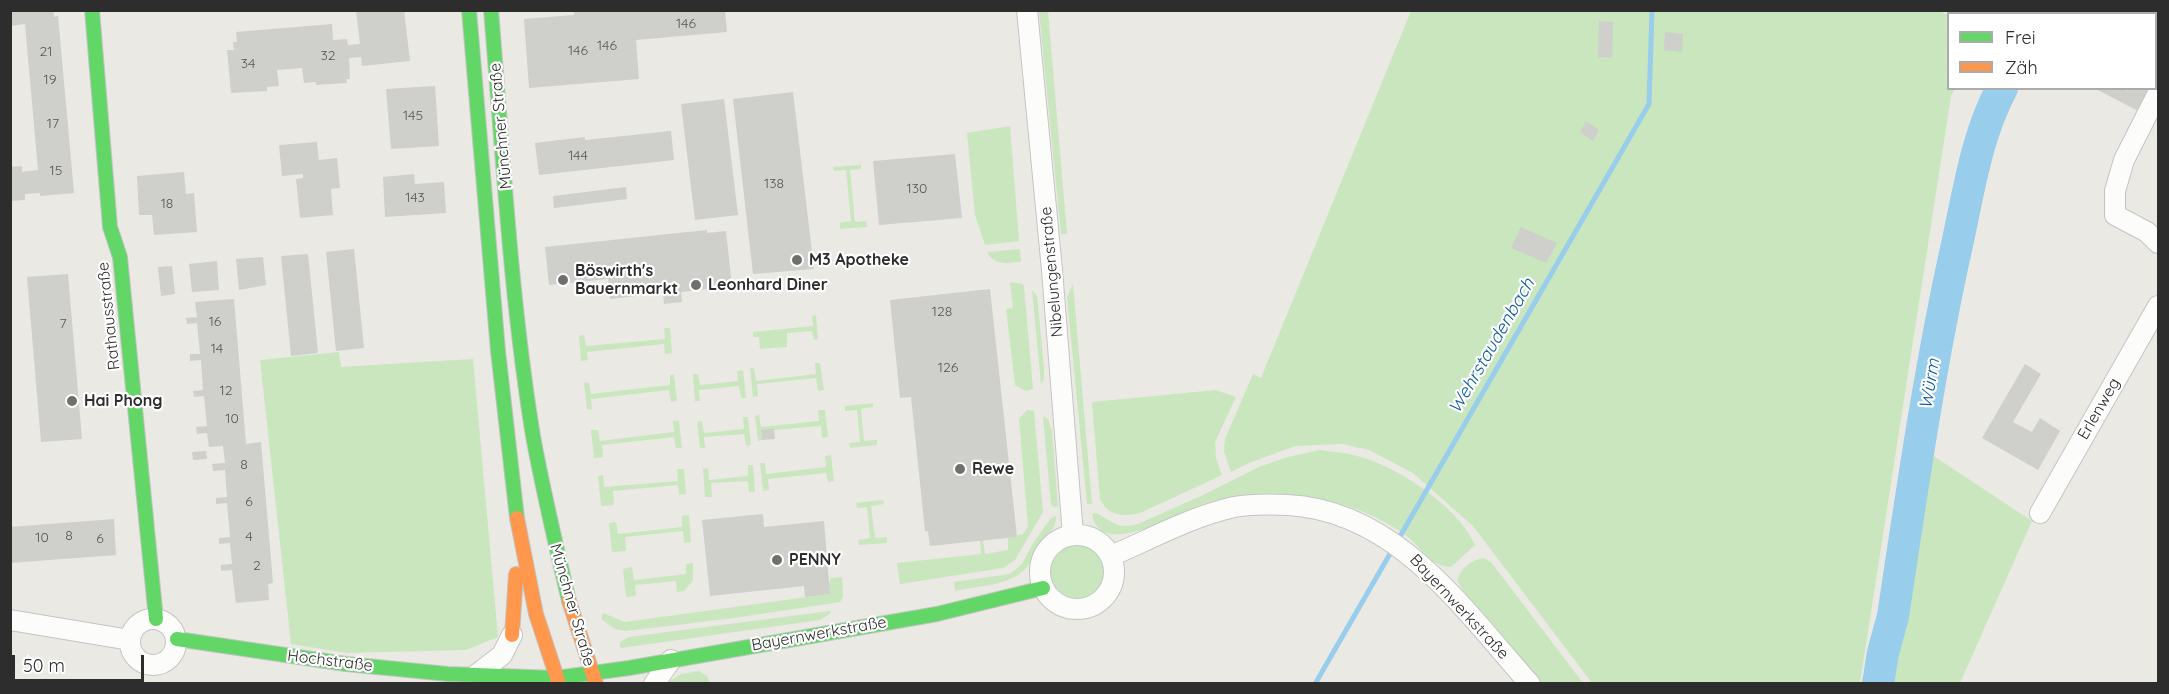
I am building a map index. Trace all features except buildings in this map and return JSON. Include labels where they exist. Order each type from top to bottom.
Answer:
[{"type":"street","name":"Rathausstraße","points":[[92,10],[110,227],[120,257],[156,619]]},
{"type":"street","name":"Münchner Straße","points":[[469,10],[497,334],[519,532],[533,607],[558,681],[594,678],[565,587],[540,483],[529,415],[519,332],[491,10]]},
{"type":"street","name":"Nibelungenstraße","points":[[1027,10],[1052,270],[1073,534]]},
{"type":"street","points":[[2158,93],[2124,160],[2115,191],[2115,215],[2146,232],[2158,243]]},
{"type":"street","name":"Erlenweg","points":[[2040,513],[2158,306]]},
{"type":"street","points":[[497,334],[519,332]]},
{"type":"street","name":"Bayernwerkstraße","points":[[1111,556],[1172,528],[1234,507],[1264,504],[1306,506],[1334,513],[1384,536],[1411,555],[1530,684]]},
{"type":"street","points":[[476,675],[502,655],[512,635],[519,532]]},
{"type":"street","points":[[1073,534],[1092,537],[1102,544],[1111,556],[1114,576],[1111,588],[1095,605],[1083,609],[1071,609],[1050,598],[1043,588],[1040,575],[1041,562],[1046,551],[1055,542],[1073,534]]},
{"type":"street","name":"Bayernwerkstraße","points":[[594,678],[671,660],[937,614],[1043,588]]},
{"type":"street","points":[[156,619],[170,626],[177,639],[174,655],[156,675],[134,655],[130,640],[136,627],[142,622],[156,619]]},
{"type":"street","points":[[10,620],[130,640]]},
{"type":"street","name":"Hochstraße","points":[[177,639],[346,664],[558,681]]},
{"type":"street","points":[[654,684],[671,660]]},
{"type":"green space","points":[[1937,10],[1947,15],[1947,90],[1954,90],[1951,96],[1860,683],[1592,683],[1473,526],[1413,473],[1369,450],[1343,444],[1295,446],[1231,472],[1224,452],[1225,439],[1253,374],[1261,378],[1411,11]]},
{"type":"green space","points":[[1039,11],[1048,11],[1067,234],[1061,234]]},
{"type":"green space","points":[[1010,126],[1019,241],[985,245],[975,215],[967,133]]},
{"type":"green space","points":[[861,165],[861,169],[850,170],[855,222],[866,221],[867,227],[840,229],[840,223],[851,221],[846,170],[834,171],[833,167]]},
{"type":"green space","points":[[1020,249],[1021,262],[997,262],[987,252]]},
{"type":"green space","points":[[1010,282],[1023,284],[1024,287],[1033,389],[1026,391],[1015,385],[1006,309],[1013,308]]},
{"type":"green space","points":[[1073,284],[1092,504],[1087,504],[1067,297]]},
{"type":"green space","points":[[1032,290],[1037,296],[1044,368],[1044,379],[1041,384]]},
{"type":"green space","points":[[816,315],[818,339],[814,340],[812,331],[787,333],[787,347],[760,349],[759,337],[753,337],[753,332],[813,326],[812,316]]},
{"type":"green space","points":[[664,328],[670,328],[672,353],[665,354],[664,344],[587,352],[588,360],[581,361],[579,336],[584,335],[586,346],[665,339]]},
{"type":"green space","points":[[339,352],[341,367],[473,359],[498,637],[466,650],[347,653],[291,644],[260,360]]},
{"type":"green space","points":[[815,363],[820,363],[824,390],[818,391],[816,378],[757,384],[758,396],[753,397],[750,368],[754,368],[756,381],[816,374]]},
{"type":"green space","points":[[743,370],[746,398],[741,398],[739,386],[699,390],[700,401],[695,401],[693,374],[698,374],[700,385],[738,381],[737,371]]},
{"type":"green space","points":[[670,375],[674,375],[677,401],[671,402],[669,390],[591,399],[592,409],[587,410],[584,383],[589,382],[591,394],[670,385]]},
{"type":"green space","points":[[1216,390],[1236,397],[1215,442],[1216,458],[1222,475],[1140,513],[1122,515],[1107,509],[1100,499],[1092,402]]},
{"type":"green space","points":[[873,403],[873,407],[861,409],[864,441],[877,440],[877,445],[850,448],[849,443],[860,442],[857,410],[845,411],[845,406]]},
{"type":"green space","points":[[818,410],[825,410],[828,437],[822,438],[821,426],[761,431],[762,440],[758,441],[755,416],[759,415],[761,427],[819,421]]},
{"type":"green space","points":[[1027,410],[1034,411],[1043,512],[1015,560],[1003,568],[900,584],[897,563],[981,554],[980,541],[983,540],[985,554],[1008,550],[1008,538],[1023,534],[1028,526],[1019,419]]},
{"type":"green space","points":[[1043,416],[1048,419],[1052,431],[1058,506],[1054,507],[1051,505]]},
{"type":"green space","points":[[743,417],[748,417],[751,445],[746,446],[744,434],[704,437],[705,448],[700,448],[697,422],[702,421],[704,433],[744,429]]},
{"type":"green space","points":[[673,421],[679,421],[682,448],[676,448],[674,437],[602,445],[603,457],[594,458],[591,430],[598,430],[600,441],[674,432]]},
{"type":"green space","points":[[1320,450],[1376,462],[1410,480],[1427,491],[1456,517],[1475,545],[1451,567],[1444,566],[1432,560],[1408,537],[1391,525],[1372,516],[1329,501],[1285,494],[1264,493],[1213,501],[1142,530],[1125,534],[1109,534],[1098,528],[1092,514],[1096,513],[1120,525],[1131,526],[1201,496],[1261,466]]},
{"type":"green space","points":[[831,455],[834,481],[828,482],[826,473],[768,479],[769,490],[763,491],[760,463],[765,463],[766,474],[826,467],[825,456]]},
{"type":"green space","points":[[1932,455],[2032,521],[1960,683],[1890,683]]},
{"type":"green space","points":[[748,465],[753,465],[755,492],[749,492],[748,481],[711,483],[712,497],[705,497],[703,469],[708,468],[709,480],[748,476]]},
{"type":"green space","points":[[677,469],[684,469],[686,494],[679,495],[678,485],[613,491],[614,505],[601,506],[598,476],[603,475],[604,487],[678,481]]},
{"type":"green space","points":[[883,500],[884,504],[871,506],[875,538],[887,537],[887,543],[859,545],[858,540],[870,538],[867,507],[857,508],[856,503]]},
{"type":"green space","points":[[689,515],[691,542],[684,543],[683,531],[625,537],[626,551],[612,552],[609,523],[616,522],[618,534],[682,527],[682,516]]},
{"type":"green space","points":[[1056,516],[1053,528],[1028,565],[1019,574],[1002,582],[955,591],[954,582],[1010,574],[1022,564],[1033,543],[1051,518]]},
{"type":"green space","points":[[1077,544],[1088,546],[1097,552],[1103,561],[1105,572],[1103,583],[1097,592],[1088,598],[1077,600],[1066,598],[1057,592],[1051,583],[1049,572],[1051,561],[1057,552],[1066,546]]},
{"type":"green space","points":[[1484,558],[1491,562],[1583,683],[1541,683],[1472,607],[1457,580],[1467,565]]},
{"type":"green space","points":[[693,563],[693,580],[684,591],[677,592],[676,581],[635,585],[636,596],[626,597],[623,569],[632,567],[634,580],[686,574],[686,564]]},
{"type":"green space","points":[[842,577],[843,597],[840,602],[626,631],[615,629],[601,619],[603,613],[625,622],[829,594],[831,578]]},
{"type":"green space","points":[[830,611],[831,613],[820,620],[620,647],[620,642],[629,637]]},
{"type":"green space","points":[[699,671],[707,676],[710,683],[665,684],[681,674]]},
{"type":"waterway","name":"Wehrstaudenbach","points":[[1315,684],[1649,104],[1652,10]]},
{"type":"waterway","name":"Würm","points":[[1878,684],[1893,616],[1922,428],[1948,287],[1980,143],[2001,90]]},
{"type":"traffic: fast","points":[[92,10],[110,227],[120,257],[156,619]]},
{"type":"traffic: fast","points":[[469,10],[498,351],[517,518]]},
{"type":"traffic: fast","points":[[491,10],[518,330],[533,436],[569,601]]},
{"type":"traffic: fast","points":[[177,639],[346,664],[448,674],[556,678],[629,668],[937,614],[1043,588]]},
{"type":"traffic: slow","points":[[517,518],[536,614],[559,684]]},
{"type":"traffic: slow","points":[[512,635],[516,574]]},
{"type":"traffic: slow","points":[[569,601],[596,684]]},
{"type":"place","name":"M3 Apotheke","points":[[797,260]]},
{"type":"place","name":"Böswirth's Bauernmarkt","points":[[563,280]]},
{"type":"place","name":"Leonhard Diner","points":[[696,285]]},
{"type":"place","name":"Hai Phong","points":[[72,401]]},
{"type":"place","name":"Rewe","points":[[960,469]]},
{"type":"place","name":"PENNY","points":[[777,560]]}]
